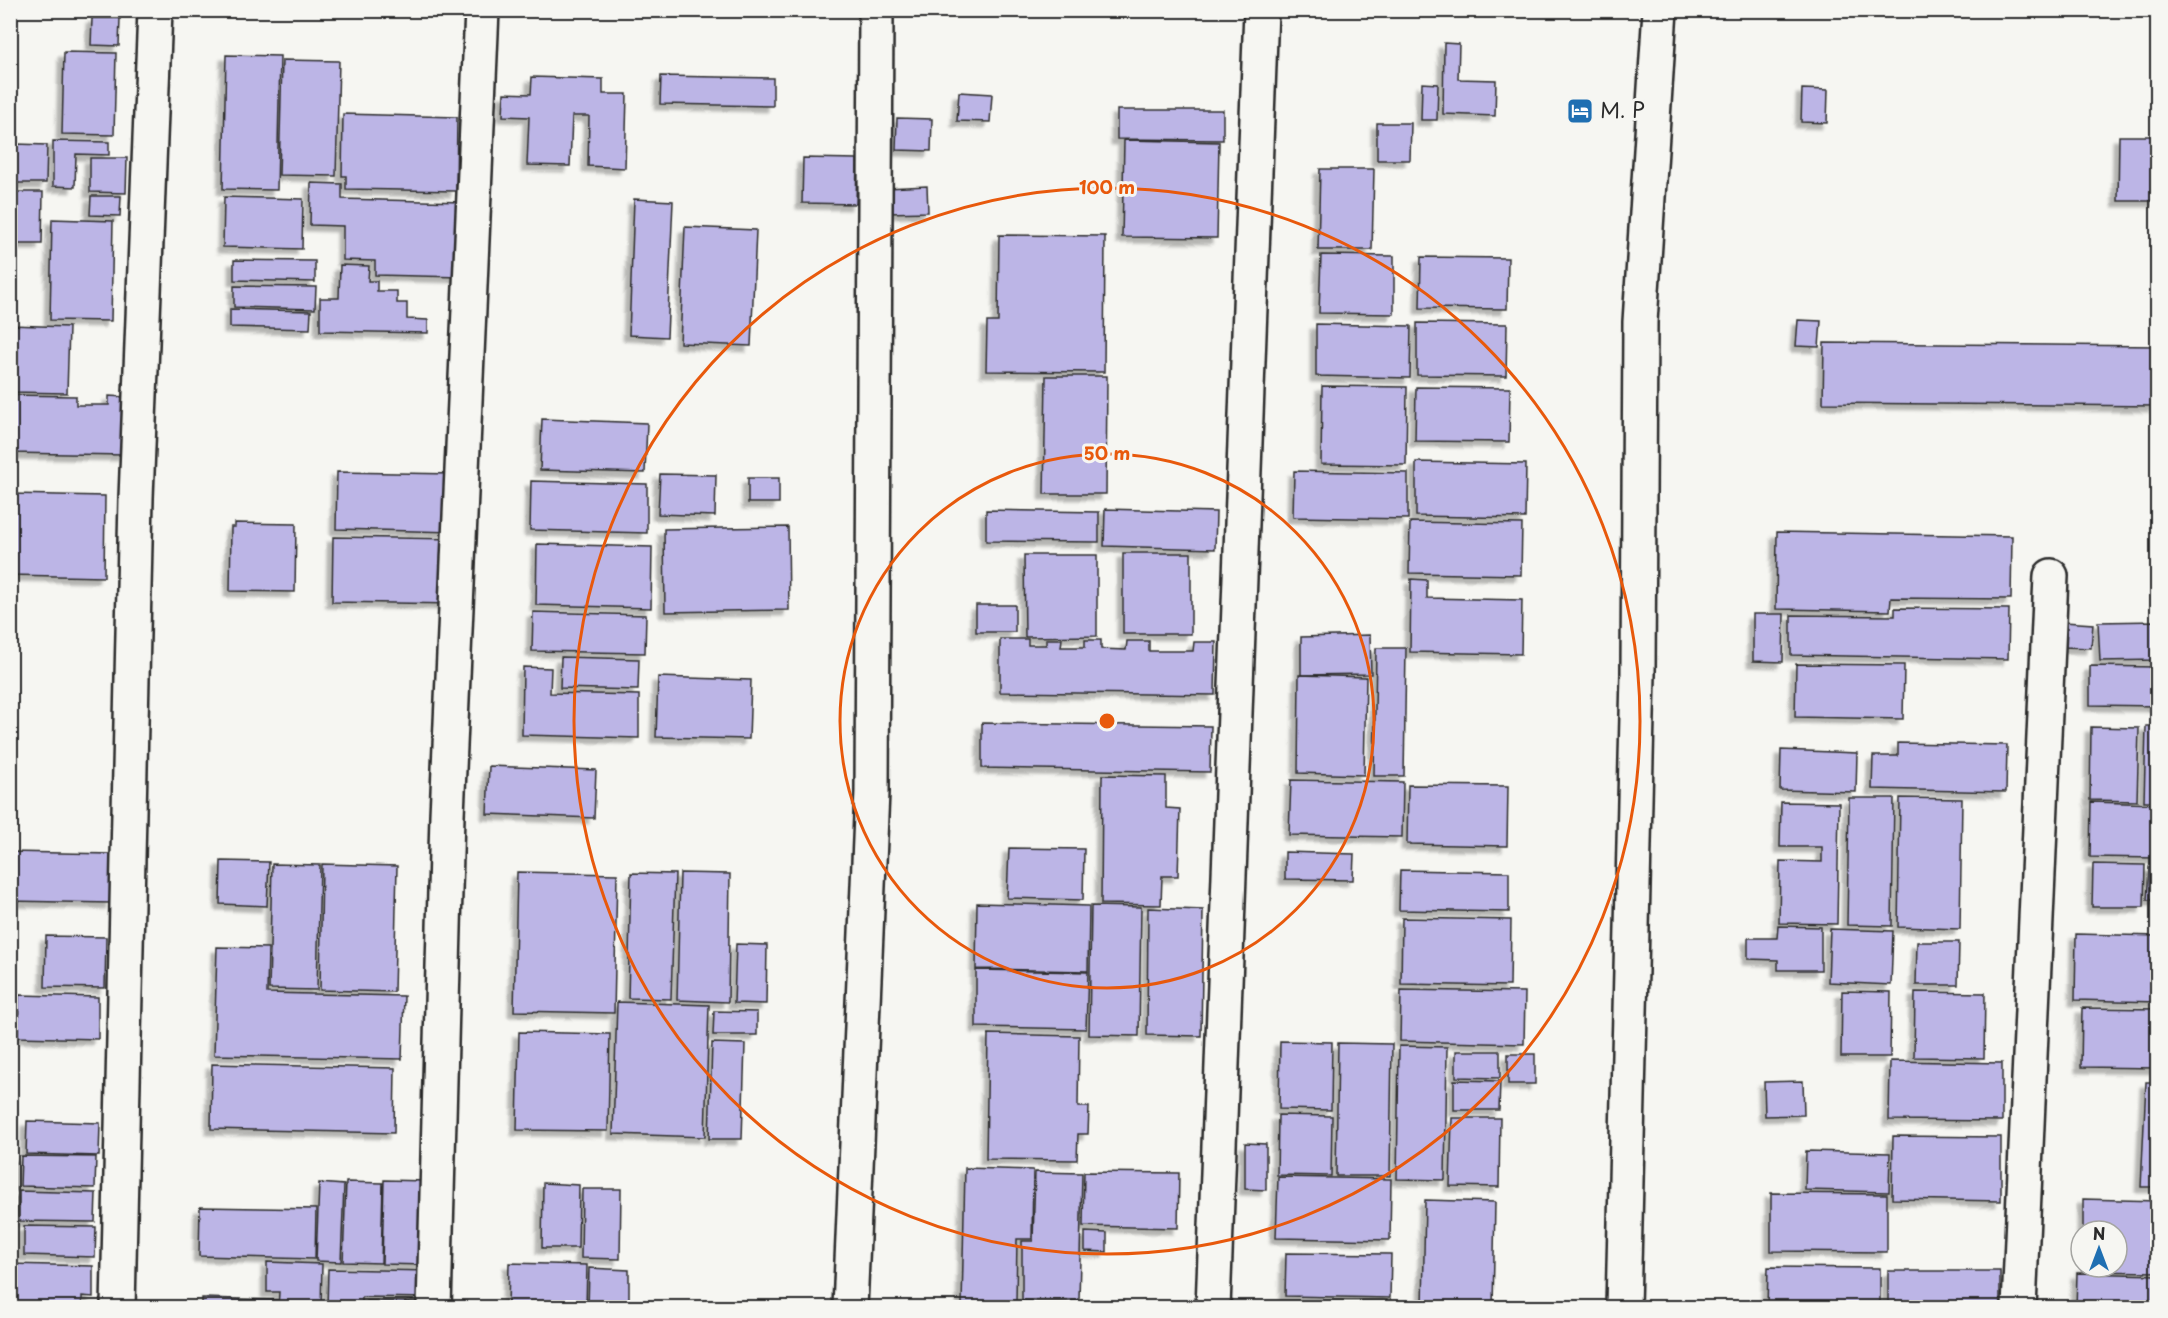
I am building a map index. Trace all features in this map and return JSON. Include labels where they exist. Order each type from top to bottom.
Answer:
[{"type":"street","points":[[118,1308],[136,498],[155,10]]},
{"type":"street","points":[[434,1308],[447,815],[482,10]]},
{"type":"street","points":[[850,1308],[872,792],[876,10]]},
{"type":"street","points":[[1213,1308],[1261,10]]},
{"type":"street","points":[[1623,1308],[1638,674],[1640,321],[1660,10]]},
{"type":"street","points":[[2019,1308],[2051,576]]},
{"type":"building","points":[[92,18],[120,18],[119,46],[91,45]]},
{"type":"building","points":[[10,35],[15,35],[14,70],[10,70]]},
{"type":"building","points":[[1444,43],[1459,44],[1458,79],[1496,80],[1495,116],[1443,114]]},
{"type":"building","points":[[64,52],[116,53],[114,135],[62,134]]},
{"type":"building","points":[[226,55],[280,56],[277,190],[223,189]]},
{"type":"building","points":[[282,60],[339,61],[336,176],[279,175]]},
{"type":"building","points":[[661,76],[773,78],[773,106],[660,104]]},
{"type":"building","points":[[532,77],[603,79],[603,94],[627,94],[625,168],[588,166],[589,116],[572,116],[570,166],[527,165],[529,117],[503,116],[504,93],[531,94]]},
{"type":"building","points":[[1422,83],[1438,84],[1437,120],[1421,120]]},
{"type":"building","points":[[1802,89],[1828,90],[1827,123],[1801,122]]},
{"type":"building","points":[[959,92],[992,94],[990,122],[957,121]]},
{"type":"building","points":[[1117,110],[1223,110],[1223,140],[1117,139]]},
{"type":"building","points":[[343,114],[457,117],[456,191],[346,189],[346,176],[342,176]]},
{"type":"building","points":[[897,118],[932,119],[931,151],[896,150]]},
{"type":"building","points":[[1377,123],[1411,123],[1410,160],[1377,160]]},
{"type":"building","points":[[2119,136],[2158,136],[2158,201],[2118,201]]},
{"type":"building","points":[[1124,140],[1219,142],[1217,238],[1122,237]]},
{"type":"building","points":[[53,141],[109,142],[109,155],[76,154],[75,187],[53,186]]},
{"type":"building","points":[[16,144],[47,145],[46,183],[14,183]]},
{"type":"building","points":[[90,158],[127,158],[126,193],[90,192]]},
{"type":"building","points":[[803,158],[857,159],[856,204],[802,203]]},
{"type":"building","points":[[1320,169],[1374,169],[1372,250],[1318,250]]},
{"type":"building","points":[[311,183],[342,184],[342,199],[463,202],[461,277],[375,275],[375,261],[343,260],[343,226],[310,225]]},
{"type":"building","points":[[927,186],[928,212],[888,213],[887,188]]},
{"type":"building","points":[[14,192],[43,192],[42,244],[13,244]]},
{"type":"building","points":[[91,196],[121,196],[120,216],[90,215]]},
{"type":"building","points":[[224,197],[303,199],[302,249],[223,247]]},
{"type":"building","points":[[634,199],[673,201],[667,337],[629,335]]},
{"type":"building","points":[[52,219],[113,221],[111,321],[50,320]]},
{"type":"building","points":[[685,227],[756,230],[751,346],[680,343]]},
{"type":"building","points":[[999,235],[1105,236],[1104,372],[986,371],[987,322],[998,322]]},
{"type":"building","points":[[1321,255],[1394,256],[1394,314],[1319,313]]},
{"type":"building","points":[[1421,257],[1508,258],[1507,309],[1420,308]]},
{"type":"building","points":[[234,260],[315,261],[315,282],[234,280]]},
{"type":"building","points":[[340,265],[369,266],[368,281],[377,281],[377,291],[397,291],[397,303],[407,303],[407,319],[428,320],[428,333],[320,331],[320,298],[339,298]]},
{"type":"building","points":[[234,286],[316,287],[315,309],[234,307]]},
{"type":"building","points":[[230,309],[311,311],[310,329],[230,327]]},
{"type":"building","points":[[1798,320],[1821,321],[1819,347],[1796,346]]},
{"type":"building","points":[[1417,323],[1507,324],[1506,376],[1417,375]]},
{"type":"building","points":[[1316,324],[1411,326],[1410,378],[1316,376]]},
{"type":"building","points":[[10,325],[69,327],[67,393],[10,392]]},
{"type":"building","points":[[1824,343],[2158,346],[2158,406],[1823,403]]},
{"type":"building","points":[[1046,376],[1107,376],[1106,494],[1044,494]]},
{"type":"building","points":[[1322,386],[1407,387],[1406,465],[1321,464]]},
{"type":"building","points":[[1416,387],[1510,388],[1509,442],[1415,441]]},
{"type":"building","points":[[10,395],[76,396],[76,405],[109,405],[109,396],[125,397],[124,455],[10,453]]},
{"type":"building","points":[[542,419],[647,423],[645,473],[540,470]]},
{"type":"building","points":[[1416,462],[1526,464],[1525,518],[1416,516]]},
{"type":"building","points":[[1294,471],[1408,473],[1408,519],[1293,517]]},
{"type":"building","points":[[337,472],[454,474],[453,532],[336,529]]},
{"type":"building","points":[[660,474],[716,475],[715,516],[658,514]]},
{"type":"building","points":[[748,478],[779,478],[779,503],[748,503]]},
{"type":"building","points":[[531,481],[647,484],[647,533],[530,530]]},
{"type":"building","points":[[10,494],[105,496],[104,577],[10,575]]},
{"type":"building","points":[[1105,509],[1216,512],[1215,549],[1104,546]]},
{"type":"building","points":[[986,510],[1099,512],[1099,542],[986,541]]},
{"type":"building","points":[[1410,522],[1522,524],[1521,575],[1409,573]]},
{"type":"building","points":[[235,523],[296,524],[295,592],[230,591],[231,527],[235,527]]},
{"type":"building","points":[[788,527],[789,610],[665,612],[664,529]]},
{"type":"building","points":[[1777,532],[2012,536],[2011,599],[1891,598],[1890,611],[1776,609]]},
{"type":"building","points":[[333,537],[457,539],[456,604],[332,602]]},
{"type":"building","points":[[537,544],[652,547],[651,608],[536,605]]},
{"type":"building","points":[[1123,553],[1191,553],[1191,634],[1123,634]]},
{"type":"building","points":[[1024,555],[1097,555],[1097,636],[1025,637]]},
{"type":"building","points":[[1411,579],[1427,580],[1427,598],[1522,600],[1521,654],[1410,652]]},
{"type":"building","points":[[976,605],[1015,605],[1015,632],[976,632]]},
{"type":"building","points":[[1895,608],[2009,609],[2008,659],[1791,655],[1791,615],[1895,616]]},
{"type":"building","points":[[533,612],[646,615],[645,653],[532,651]]},
{"type":"building","points":[[1753,614],[1784,614],[1783,662],[1753,661]]},
{"type":"building","points":[[2158,621],[2158,660],[2100,661],[2098,622]]},
{"type":"building","points":[[2064,622],[2093,624],[2091,648],[2063,647]]},
{"type":"building","points":[[1370,635],[1371,674],[1301,675],[1301,637]]},
{"type":"building","points":[[1000,639],[1028,639],[1028,645],[1046,645],[1046,639],[1062,639],[1061,647],[1085,647],[1085,640],[1101,640],[1101,649],[1126,650],[1127,641],[1149,641],[1149,651],[1193,651],[1194,642],[1216,642],[1215,695],[1000,692]]},
{"type":"building","points":[[1376,648],[1406,648],[1404,776],[1374,776]]},
{"type":"building","points":[[561,657],[639,659],[638,690],[560,688]]},
{"type":"building","points":[[1796,664],[1904,665],[1903,719],[1795,717]]},
{"type":"building","points":[[2090,666],[2158,667],[2158,706],[2090,705]]},
{"type":"building","points":[[523,667],[551,668],[550,693],[639,695],[639,738],[522,735]]},
{"type":"building","points":[[1299,675],[1366,677],[1364,775],[1298,773]]},
{"type":"building","points":[[658,677],[751,680],[749,739],[656,737]]},
{"type":"building","points":[[982,723],[1211,726],[1210,772],[982,768]]},
{"type":"building","points":[[2146,726],[2158,726],[2158,801],[2144,801]]},
{"type":"building","points":[[2091,727],[2139,728],[2137,801],[2090,800]]},
{"type":"building","points":[[1898,743],[2007,745],[2006,792],[1872,789],[1873,756],[1898,756]]},
{"type":"building","points":[[1781,750],[1857,753],[1856,792],[1780,790]]},
{"type":"building","points":[[489,766],[596,770],[594,818],[487,814]]},
{"type":"building","points":[[1102,775],[1166,776],[1166,808],[1180,809],[1178,876],[1162,876],[1161,905],[1101,904]]},
{"type":"building","points":[[1291,780],[1403,782],[1402,837],[1289,835]]},
{"type":"building","points":[[1408,785],[1508,786],[1507,846],[1407,844]]},
{"type":"building","points":[[1849,798],[1894,798],[1892,926],[1847,925]]},
{"type":"building","points":[[1900,798],[1962,799],[1960,929],[1898,927]]},
{"type":"building","points":[[1781,802],[1839,803],[1837,924],[1779,923],[1780,861],[1822,862],[1822,847],[1780,847]]},
{"type":"building","points":[[2091,802],[2158,804],[2158,858],[2090,857]]},
{"type":"building","points":[[1009,848],[1084,849],[1083,900],[1007,898]]},
{"type":"building","points":[[10,852],[112,854],[111,903],[10,901]]},
{"type":"building","points":[[1285,852],[1354,854],[1353,880],[1285,879]]},
{"type":"building","points":[[221,861],[269,862],[267,906],[220,904]]},
{"type":"building","points":[[272,864],[320,865],[317,990],[269,989]]},
{"type":"building","points":[[322,864],[397,866],[394,992],[320,990]]},
{"type":"building","points":[[2093,864],[2145,865],[2144,907],[2092,907]]},
{"type":"building","points":[[2149,867],[2158,867],[2158,900],[2147,900]]},
{"type":"building","points":[[1400,870],[1509,872],[1509,912],[1399,910]]},
{"type":"building","points":[[517,872],[617,874],[614,1013],[514,1011]]},
{"type":"building","points":[[631,873],[675,874],[671,999],[628,998]]},
{"type":"building","points":[[680,873],[730,874],[728,1002],[677,1000]]},
{"type":"building","points":[[977,903],[1089,906],[1088,971],[976,969]]},
{"type":"building","points":[[1091,906],[1141,907],[1139,1036],[1089,1035]]},
{"type":"building","points":[[1148,908],[1203,910],[1201,1036],[1147,1035]]},
{"type":"building","points":[[1402,918],[1511,920],[1510,986],[1401,984]]},
{"type":"building","points":[[1778,926],[1821,927],[1821,970],[1778,970],[1778,960],[1748,959],[1748,938],[1777,938]]},
{"type":"building","points":[[1830,929],[1893,931],[1891,985],[1828,982]]},
{"type":"building","points":[[2076,934],[2158,936],[2158,1002],[2075,1000]]},
{"type":"building","points":[[46,936],[106,937],[105,988],[45,987]]},
{"type":"building","points":[[1917,942],[1959,942],[1958,985],[1916,985]]},
{"type":"building","points":[[736,944],[767,945],[766,1004],[734,1003]]},
{"type":"building","points":[[217,947],[268,948],[267,993],[404,996],[402,1059],[214,1055]]},
{"type":"building","points":[[976,970],[1088,972],[1086,1029],[976,1027]]},
{"type":"building","points":[[1401,990],[1525,992],[1524,1044],[1400,1041]]},
{"type":"building","points":[[1842,991],[1891,992],[1890,1057],[1841,1057]]},
{"type":"building","points":[[1915,992],[1985,993],[1984,1058],[1914,1057]]},
{"type":"building","points":[[19,995],[98,997],[98,1039],[18,1037]]},
{"type":"building","points":[[617,1002],[709,1005],[705,1137],[613,1134]]},
{"type":"building","points":[[2082,1008],[2158,1009],[2158,1068],[2081,1067]]},
{"type":"building","points":[[714,1011],[757,1012],[757,1035],[713,1035]]},
{"type":"building","points":[[519,1032],[610,1034],[608,1131],[517,1130]]},
{"type":"building","points":[[988,1034],[1079,1036],[1078,1107],[1089,1107],[1088,1134],[1078,1134],[1077,1160],[986,1159]]},
{"type":"building","points":[[1280,1041],[1332,1042],[1331,1110],[1279,1109]]},
{"type":"building","points":[[712,1043],[745,1044],[742,1139],[709,1139]]},
{"type":"building","points":[[1338,1043],[1392,1044],[1390,1176],[1336,1176]]},
{"type":"building","points":[[1399,1046],[1447,1047],[1445,1180],[1397,1179]]},
{"type":"building","points":[[1456,1051],[1500,1051],[1500,1078],[1456,1077]]},
{"type":"building","points":[[1508,1054],[1535,1054],[1535,1084],[1508,1084]]},
{"type":"building","points":[[1890,1061],[2002,1063],[2002,1121],[1889,1120]]},
{"type":"building","points":[[212,1064],[395,1068],[394,1133],[211,1129]]},
{"type":"building","points":[[1454,1080],[1500,1081],[1499,1110],[1454,1110]]},
{"type":"building","points":[[1803,1081],[1804,1115],[1765,1116],[1764,1082]]},
{"type":"building","points":[[2146,1082],[2158,1082],[2158,1187],[2141,1187]]},
{"type":"building","points":[[1278,1115],[1332,1116],[1331,1176],[1277,1175]]},
{"type":"building","points":[[1452,1118],[1500,1118],[1499,1187],[1450,1186]]},
{"type":"building","points":[[27,1121],[100,1123],[99,1156],[26,1154]]},
{"type":"building","points":[[1893,1136],[2001,1137],[2001,1201],[1892,1199]]},
{"type":"building","points":[[1245,1143],[1266,1144],[1266,1190],[1245,1189]]},
{"type":"building","points":[[1806,1151],[1890,1153],[1889,1192],[1805,1190]]},
{"type":"building","points":[[21,1156],[96,1157],[95,1188],[20,1186]]},
{"type":"building","points":[[965,1168],[1033,1170],[1032,1239],[1017,1239],[1016,1305],[962,1304]]},
{"type":"building","points":[[1035,1172],[1082,1173],[1079,1301],[1022,1301],[1022,1241],[1033,1241]]},
{"type":"building","points":[[1084,1172],[1179,1173],[1178,1228],[1083,1226]]},
{"type":"building","points":[[1278,1177],[1391,1179],[1390,1240],[1276,1238]]},
{"type":"building","points":[[384,1180],[427,1181],[425,1265],[382,1264]]},
{"type":"building","points":[[346,1182],[383,1183],[381,1263],[343,1262]]},
{"type":"building","points":[[319,1183],[344,1185],[341,1262],[316,1261]]},
{"type":"building","points":[[543,1183],[579,1185],[578,1248],[542,1248]]},
{"type":"building","points":[[582,1189],[621,1189],[620,1259],[581,1258]]},
{"type":"building","points":[[19,1191],[96,1193],[95,1222],[19,1221]]},
{"type":"building","points":[[1771,1193],[1887,1194],[1887,1252],[1771,1251]]},
{"type":"building","points":[[2083,1199],[2158,1201],[2158,1272],[2129,1272],[2129,1219],[2083,1219]]},
{"type":"building","points":[[1425,1200],[1495,1202],[1493,1308],[1423,1308]]},
{"type":"building","points":[[200,1207],[316,1209],[315,1259],[199,1256]]},
{"type":"building","points":[[24,1226],[96,1227],[95,1257],[24,1255]]},
{"type":"building","points":[[1085,1232],[1107,1233],[1107,1252],[1085,1251]]},
{"type":"building","points":[[1286,1253],[1391,1254],[1390,1298],[1285,1296]]},
{"type":"building","points":[[267,1262],[322,1264],[321,1308],[278,1308],[279,1292],[267,1292]]},
{"type":"building","points":[[509,1263],[587,1265],[586,1308],[508,1308]]},
{"type":"building","points":[[10,1264],[93,1266],[93,1297],[82,1296],[82,1308],[10,1308]]},
{"type":"building","points":[[1768,1267],[1880,1268],[1880,1308],[1767,1308]]},
{"type":"building","points":[[589,1268],[629,1270],[629,1308],[588,1308]]},
{"type":"building","points":[[328,1269],[432,1271],[431,1298],[362,1297],[362,1307],[327,1307]]},
{"type":"building","points":[[1888,1271],[2000,1271],[2000,1308],[1888,1308]]},
{"type":"building","points":[[2129,1274],[2158,1275],[2158,1308],[2076,1308],[2077,1279],[2129,1279]]},
{"type":"building","points":[[202,1298],[277,1300],[277,1308],[202,1308]]},
{"type":"building","points":[[367,1301],[421,1302],[421,1308],[367,1308]]},
{"type":"building","points":[[1078,1305],[1176,1308],[1078,1308]]},
{"type":"place","name":"M. P","points":[[1580,111]]}]
